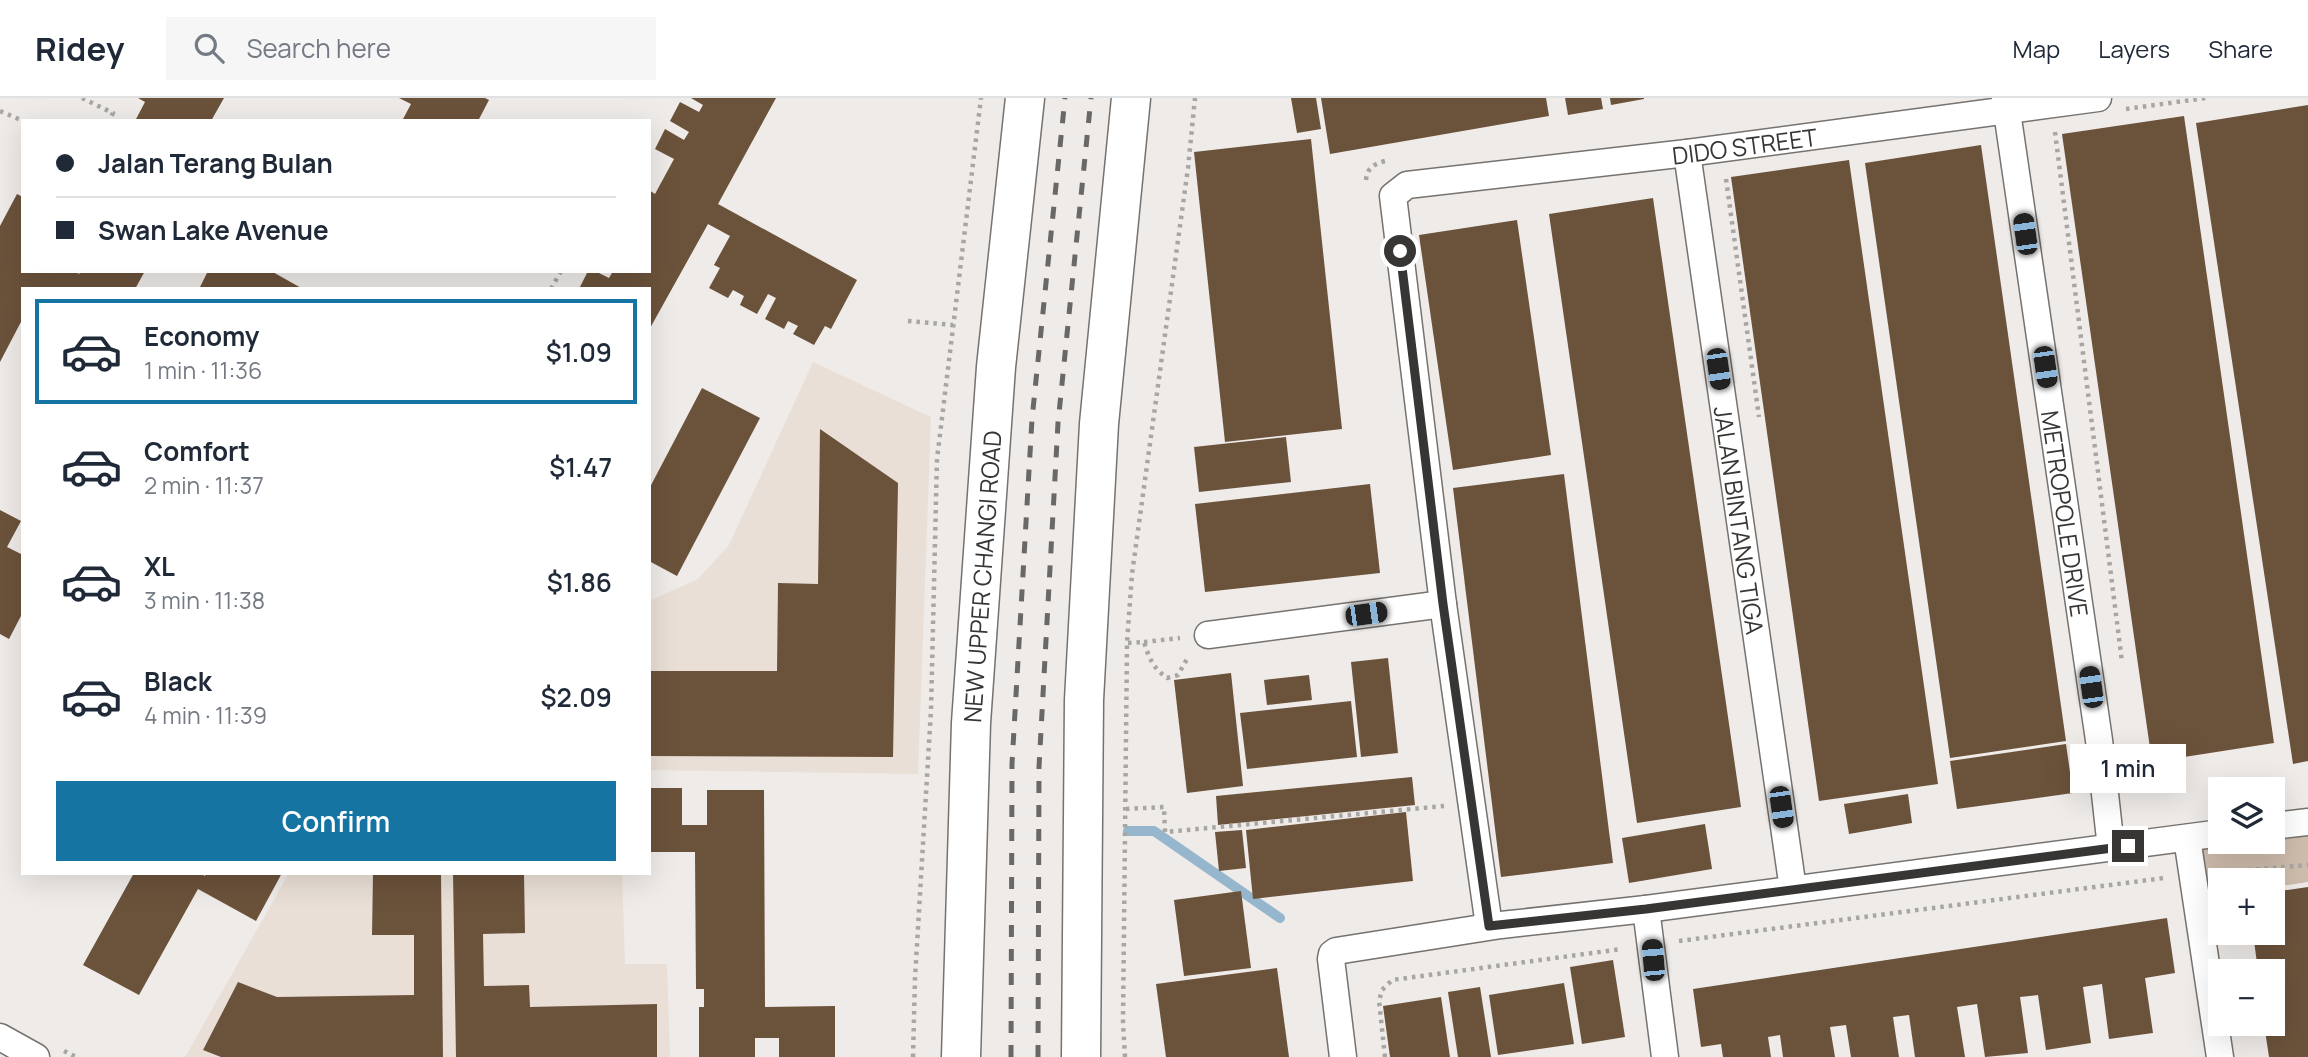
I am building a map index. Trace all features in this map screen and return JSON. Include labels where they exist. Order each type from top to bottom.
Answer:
[{"type":"main road","name":"NEW UPPER CHANGI ROAD","points":[[961,1057],[971,723],[996,368],[1025,98]]},
{"type":"main road","points":[[1081,1057],[1084,687],[1099,424],[1131,98]]},
{"type":"street","name":"DIDO STREET","points":[[1443,604],[1393,196],[1407,186],[2007,112],[2107,104]]},
{"type":"street","name":"METROPOLE DRIVE","points":[[2007,112],[2099,740],[2111,848]]},
{"type":"street","name":"JALAN BINTANG TIGA","points":[[1687,153],[1793,889]]},
{"type":"street","points":[[1194,640],[1443,604],[1489,926]]},
{"type":"street","points":[[2285,825],[2308,822]]},
{"type":"street","points":[[1343,1057],[1331,959],[1336,951],[1489,926],[1646,909],[2208,836]]},
{"type":"street","points":[[2187,838],[2220,1057]]},
{"type":"street","points":[[1646,909],[1665,1057]]},
{"type":"street","points":[[0,1037],[36,1057]]},
{"type":"path","points":[[82,98],[113,113],[110,119]]},
{"type":"path","points":[[913,1057],[931,710],[937,459],[981,98]]},
{"type":"path","points":[[1125,1057],[1123,1023],[1127,643],[1132,574],[1188,168],[1195,98]]},
{"type":"path","points":[[2107,104],[2206,98]]},
{"type":"path","points":[[0,111],[21,120]]},
{"type":"path","points":[[2007,112],[2053,120],[2122,666]]},
{"type":"path","points":[[1365,184],[1373,165],[1390,160]]},
{"type":"path","points":[[908,321],[953,325]]},
{"type":"path","points":[[1127,643],[1144,642],[1194,640],[1178,675],[1167,678],[1151,663],[1144,642]]},
{"type":"path","points":[[1126,809],[1164,807],[1165,832],[1448,806]]},
{"type":"path","points":[[2272,868],[2308,865]]},
{"type":"path","points":[[1385,1057],[1379,1001],[1382,990],[1392,980],[2174,877]]},
{"type":"shaded area","points":[[813,362],[931,417],[918,774],[651,770],[651,600],[698,579],[729,545]]},
{"type":"shaded area","points":[[2308,826],[2308,882],[2285,885],[2285,868],[2208,868],[2208,896],[2200,897],[2191,842],[2208,842],[2208,854],[2285,854],[2285,829]]},
{"type":"shaded area","points":[[288,875],[622,875],[625,964],[667,964],[670,1057],[185,1057]]},
{"type":"building","points":[[138,98],[224,98],[212,119],[136,119],[145,102]]},
{"type":"building","points":[[399,98],[489,100],[479,119],[403,119],[411,104]]},
{"type":"building","points":[[691,98],[776,98],[718,204],[857,280],[831,329],[825,326],[814,345],[793,334],[798,326],[788,321],[784,329],[765,319],[776,298],[768,294],[757,314],[740,305],[744,296],[733,290],[728,298],[709,288],[720,268],[714,265],[730,236],[708,224],[651,326],[651,287],[580,287],[587,273],[599,273],[609,278],[612,273],[651,273],[651,191],[655,194],[674,159],[655,149],[665,129],[684,140],[689,132],[670,121],[680,102],[699,112],[703,105]]},
{"type":"building","points":[[1291,98],[1316,98],[1321,129],[1297,133]]},
{"type":"building","points":[[1321,98],[1546,98],[1549,116],[1330,154]]},
{"type":"building","points":[[1565,98],[1601,98],[1603,109],[1568,115]]},
{"type":"building","points":[[1610,98],[1644,98],[1644,99],[1611,105]]},
{"type":"building","points":[[2308,105],[2308,761],[2293,764],[2196,123]]},
{"type":"building","points":[[2184,116],[2274,743],[2152,762],[2062,134]]},
{"type":"building","points":[[1311,139],[1342,429],[1225,442],[1194,152]]},
{"type":"building","points":[[1981,145],[2066,741],[1950,758],[1865,163]]},
{"type":"building","points":[[1849,160],[1938,784],[1819,801],[1731,177]]},
{"type":"building","points":[[17,194],[21,196],[21,273],[144,273],[136,287],[21,287],[21,322],[0,362],[0,226]]},
{"type":"building","points":[[1653,198],[1741,807],[1637,823],[1549,214]]},
{"type":"building","points":[[1517,220],[1551,455],[1453,470],[1419,235]]},
{"type":"building","points":[[207,273],[275,273],[299,287],[200,287]]},
{"type":"building","points":[[702,388],[760,418],[677,576],[651,562],[651,485]]},
{"type":"building","points":[[820,429],[898,483],[893,757],[651,756],[651,671],[777,671],[778,583],[818,584]]},
{"type":"building","points":[[1286,437],[1291,482],[1199,492],[1194,447]]},
{"type":"building","points":[[1564,474],[1613,863],[1501,877],[1453,488]]},
{"type":"building","points":[[1370,484],[1380,573],[1205,592],[1195,504]]},
{"type":"building","points":[[0,510],[21,521],[7,547],[21,554],[21,616],[9,639],[0,634]]},
{"type":"building","points":[[1388,658],[1398,753],[1361,757],[1351,662]]},
{"type":"building","points":[[1231,673],[1243,786],[1187,793],[1174,680]]},
{"type":"building","points":[[1309,675],[1312,700],[1267,705],[1264,680]]},
{"type":"building","points":[[1351,701],[1357,757],[1247,769],[1240,713]]},
{"type":"building","points":[[2066,744],[2073,793],[1957,809],[1950,761]]},
{"type":"building","points":[[1412,777],[1415,805],[1218,825],[1216,796]]},
{"type":"building","points":[[651,788],[682,788],[682,825],[707,825],[707,790],[764,790],[765,1007],[835,1006],[835,1057],[779,1057],[779,1038],[755,1038],[755,1057],[699,1057],[699,1007],[704,1007],[704,989],[696,989],[695,852],[651,852]]},
{"type":"building","points":[[1908,794],[1912,823],[1849,834],[1844,804]]},
{"type":"building","points":[[1406,812],[1413,881],[1253,899],[1246,830]]},
{"type":"building","points":[[1705,824],[1712,869],[1629,883],[1622,838]]},
{"type":"building","points":[[1242,830],[1246,868],[1219,871],[1215,832]]},
{"type":"building","points":[[133,875],[281,875],[256,921],[198,889],[139,995],[83,965]]},
{"type":"building","points":[[373,875],[441,875],[443,1057],[221,1057],[203,1050],[238,982],[277,997],[414,995],[414,935],[372,935]]},
{"type":"building","points":[[453,875],[524,875],[525,933],[483,934],[484,986],[529,985],[530,1007],[657,1004],[657,1057],[456,1057]]},
{"type":"building","points":[[2308,887],[2308,1057],[2269,1057],[2266,1036],[2285,1036],[2285,959],[2256,959],[2255,945],[2285,945],[2285,890]]},
{"type":"building","points":[[1241,891],[1251,968],[1184,976],[1174,900]]},
{"type":"building","points":[[2167,918],[2175,973],[2145,978],[2153,1033],[2109,1039],[2102,984],[2083,987],[2091,1043],[2046,1050],[2038,995],[2020,997],[2028,1053],[1985,1057],[1977,1004],[1957,1007],[1965,1057],[1915,1057],[1909,1015],[1893,1017],[1899,1057],[1851,1057],[1846,1025],[1830,1027],[1835,1057],[1783,1057],[1780,1035],[1768,1037],[1771,1057],[1723,1057],[1721,1044],[1701,1047],[1693,989]]},
{"type":"building","points":[[1613,960],[1625,1037],[1582,1044],[1570,967]]},
{"type":"building","points":[[1277,968],[1289,1057],[1166,1057],[1156,984]]},
{"type":"building","points":[[1564,983],[1574,1044],[1498,1055],[1489,995]]},
{"type":"building","points":[[1480,987],[1491,1057],[1458,1057],[1448,992]]},
{"type":"building","points":[[1441,997],[1450,1057],[1390,1057],[1383,1006]]},
{"type":"waterway","points":[[1128,831],[1154,831],[1280,918]]},
{"type":"railway","points":[[1011,1057],[1012,764],[1032,419],[1065,98]]},
{"type":"railway","points":[[1038,1057],[1039,767],[1058,423],[1091,98]]},
{"type":"route","points":[[1400,251],[1443,604],[1489,926],[1646,909],[2128,846]]}]
